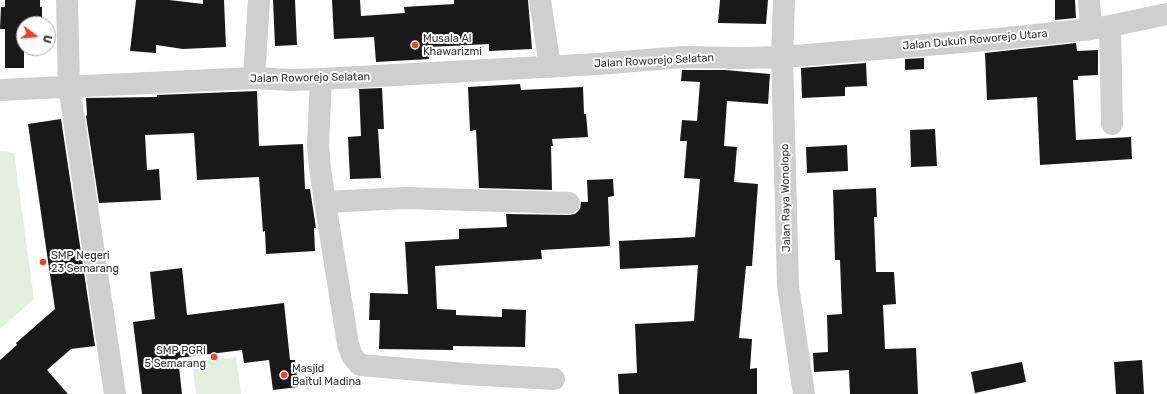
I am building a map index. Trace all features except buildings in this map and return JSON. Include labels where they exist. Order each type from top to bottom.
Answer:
[{"type":"street","points":[[66,0],[70,86],[115,394]]},
{"type":"street","points":[[254,78],[259,0]]},
{"type":"street","points":[[540,0],[550,67]]},
{"type":"street","name":"Jalan Raya Wonolopo","points":[[784,0],[782,57],[788,286],[804,394]]},
{"type":"street","points":[[1089,0],[1100,27],[1112,124]]},
{"type":"street","name":"Jalan Dukuh Roworejo Utara","points":[[782,57],[998,38],[1100,27],[1167,14]]},
{"type":"street","name":"Jalan Roworejo Selatan","points":[[0,90],[254,78],[291,80],[321,79],[550,67],[683,57],[782,57]]},
{"type":"street","points":[[321,79],[318,145],[320,168],[348,344],[352,356],[360,365],[465,374],[554,379]]},
{"type":"street","points":[[326,202],[405,198],[569,204]]},
{"type":"green space","points":[[0,151],[14,153],[34,299],[0,329]]},
{"type":"green space","points":[[236,357],[241,394],[196,394],[192,362]]},
{"type":"place","name":"Musala Al Khawarizmi","points":[[415,45]]},
{"type":"place","name":"SMP Negeri 23 Semarang","points":[[43,262]]},
{"type":"place","name":"SMP PGRI 5 Semarang","points":[[214,357]]},
{"type":"place","name":"Masjid Baitul Madina","points":[[284,375]]}]
